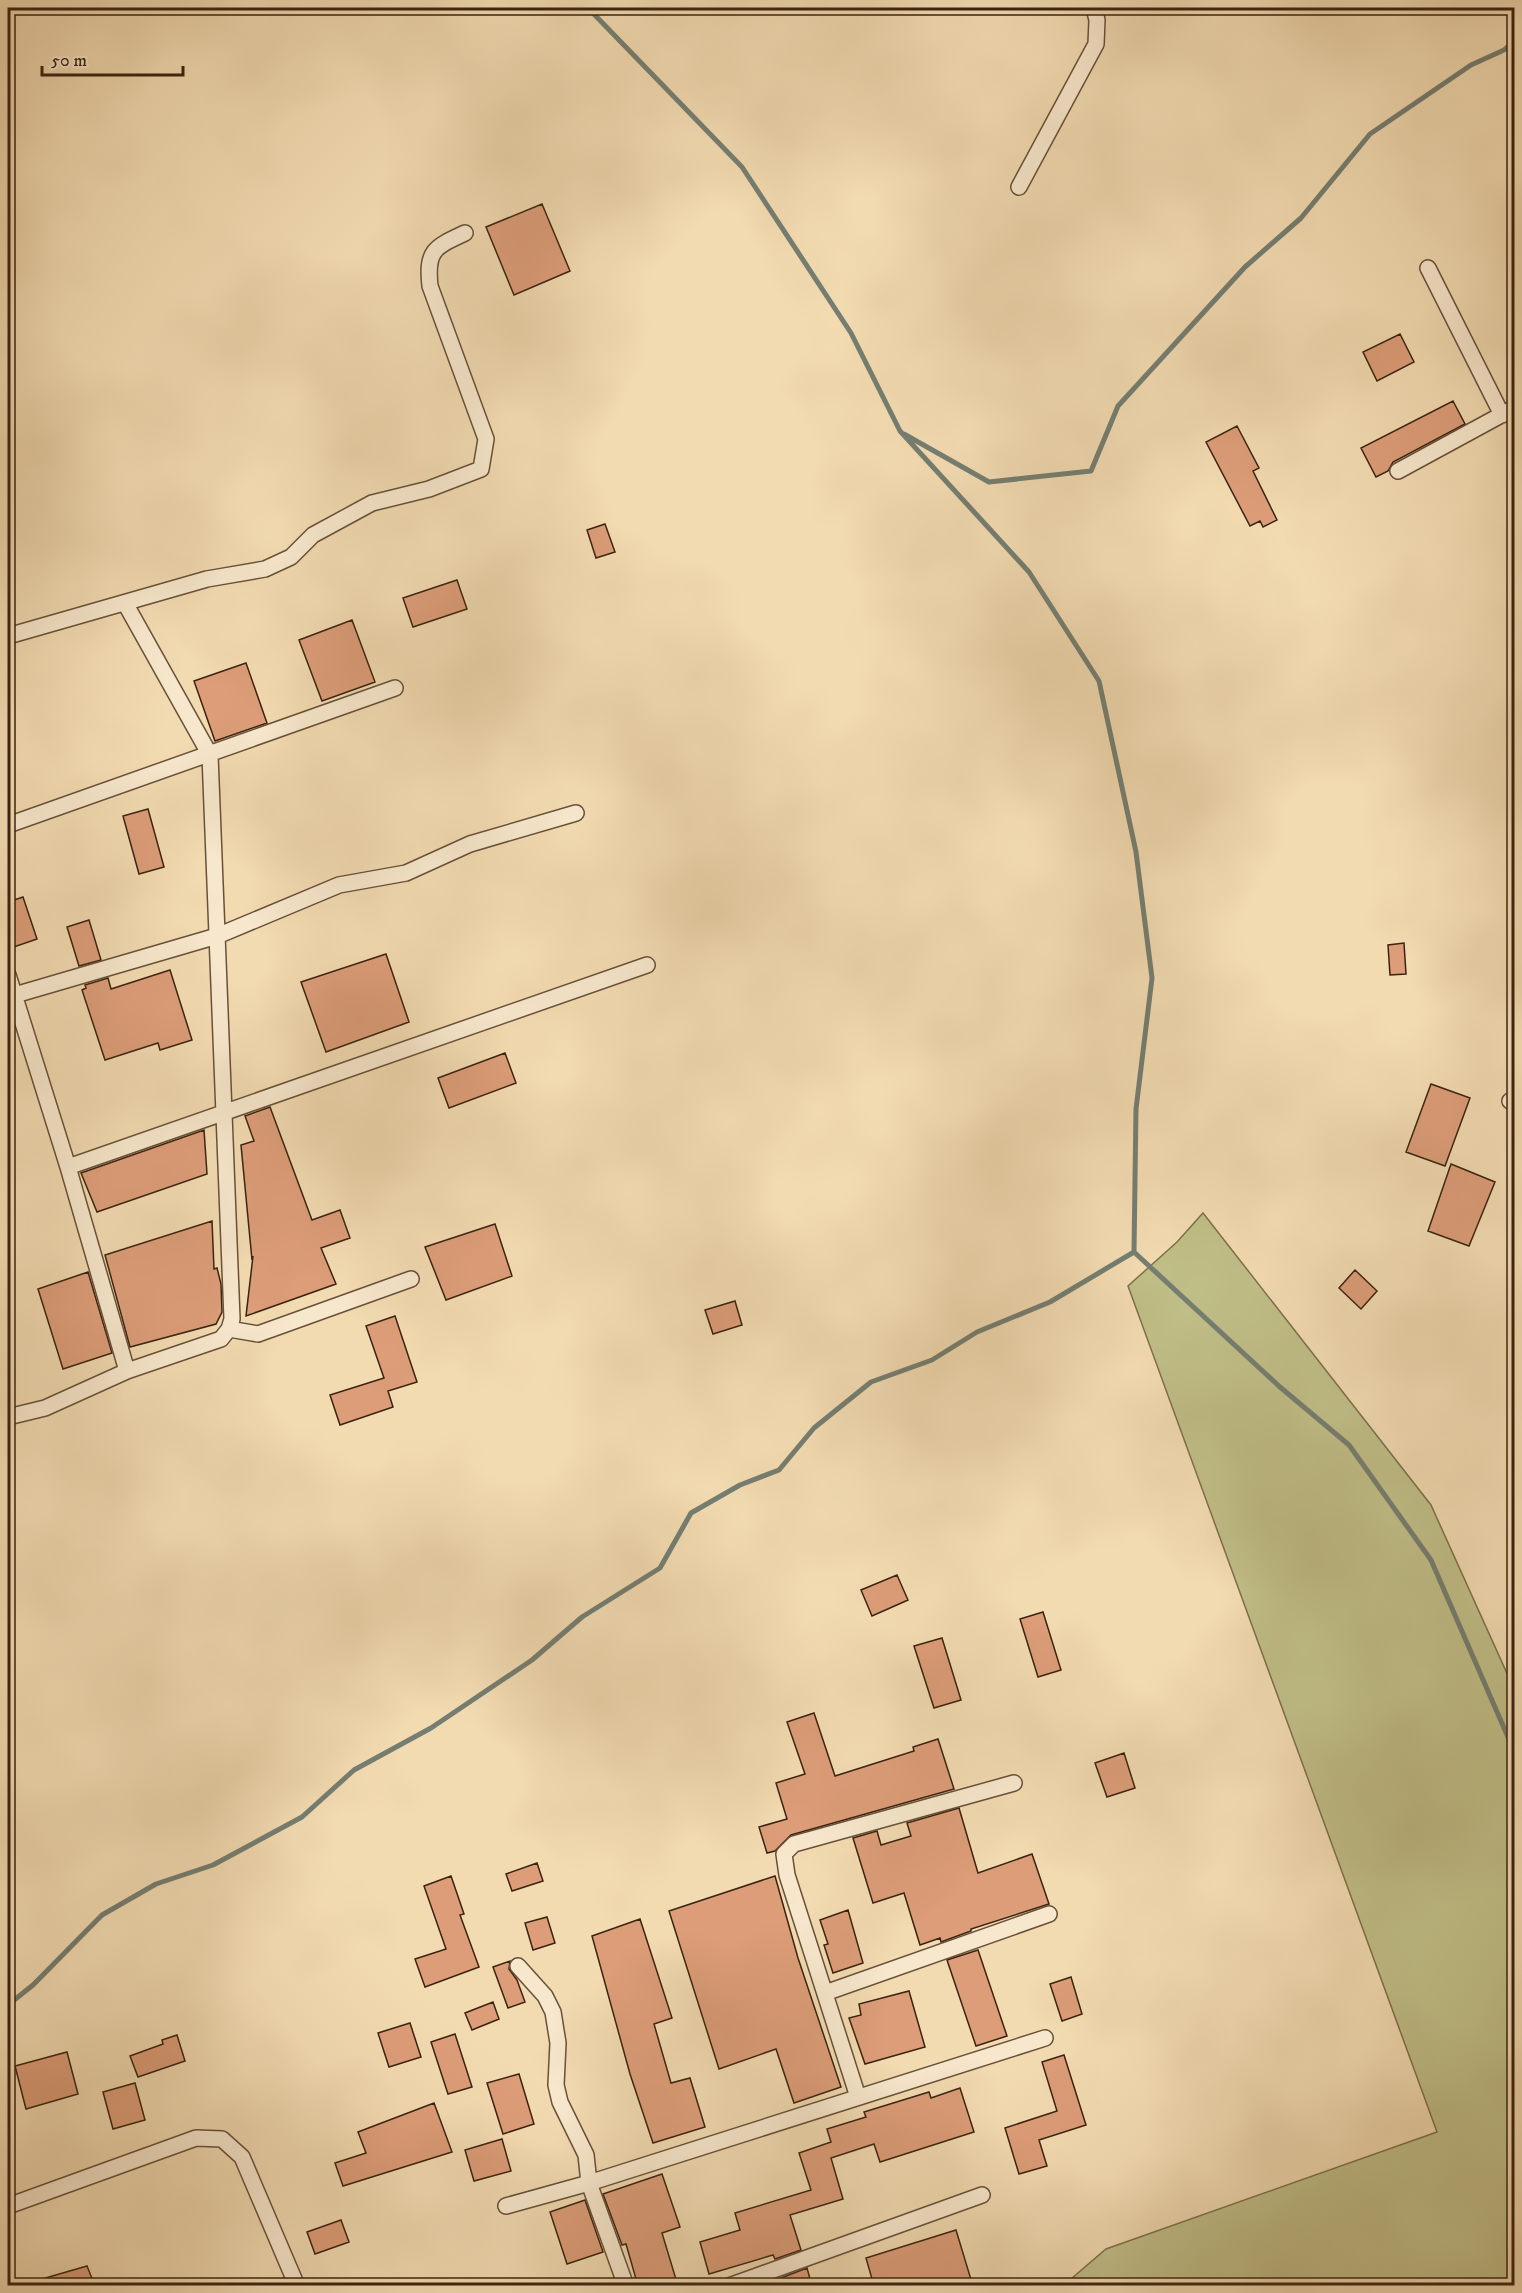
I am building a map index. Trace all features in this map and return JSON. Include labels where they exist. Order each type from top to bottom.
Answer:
[{"type":"street","points":[[1020,187],[1096,44],[1097,20],[1094,8]]},
{"type":"street","points":[[8,636],[207,579],[265,569],[291,557],[313,535],[372,503],[429,489],[481,469],[486,438],[430,286],[428,264],[436,247],[465,233]]},
{"type":"street","points":[[1398,471],[1508,412],[1428,268]]},
{"type":"street","points":[[8,1417],[65,1400],[126,1371],[221,1339],[230,1329],[232,1319],[210,755],[125,603]]},
{"type":"street","points":[[8,825],[395,688]]},
{"type":"street","points":[[11,997],[217,936],[339,885],[406,873],[470,844],[576,813]]},
{"type":"street","points":[[68,1167],[647,966]]},
{"type":"street","points":[[8,975],[11,997],[68,1167],[126,1371]]},
{"type":"street","points":[[230,1329],[258,1334],[411,1279]]},
{"type":"street","points":[[858,2097],[787,1875],[784,1854],[794,1844],[1014,1783]]},
{"type":"street","points":[[825,1993],[1049,1914]]},
{"type":"street","points":[[518,1966],[545,1996],[553,2012],[558,2043],[556,2085],[560,2102],[586,2155],[589,2183],[626,2286]]},
{"type":"street","points":[[506,2206],[589,2183],[1045,2038]]},
{"type":"street","points":[[8,2206],[196,2138],[222,2139],[242,2157],[297,2286]]},
{"type":"street","points":[[729,2286],[982,2195]]},
{"type":"shaded area","points":[[1203,1213],[1431,1505],[1514,1689],[1514,2285],[1064,2285],[1106,2249],[1437,2132],[1128,1286],[1177,1242]]},
{"type":"building","points":[[542,204],[570,271],[514,295],[486,227]]},
{"type":"building","points":[[1400,334],[1414,362],[1377,381],[1363,352]]},
{"type":"building","points":[[1453,401],[1465,424],[1393,462],[1388,471],[1376,477],[1361,448]]},
{"type":"building","points":[[1237,426],[1259,468],[1253,471],[1277,520],[1263,527],[1260,521],[1250,526],[1206,442]]},
{"type":"building","points":[[605,524],[615,552],[596,558],[587,530]]},
{"type":"building","points":[[457,580],[467,609],[413,627],[403,598]]},
{"type":"building","points":[[352,620],[375,682],[322,701],[299,640]]},
{"type":"building","points":[[246,663],[267,723],[215,741],[194,681]]},
{"type":"building","points":[[148,809],[164,867],[139,874],[123,816]]},
{"type":"building","points":[[23,897],[37,939],[8,949],[8,902]]},
{"type":"building","points":[[89,920],[101,960],[79,966],[67,927]]},
{"type":"building","points":[[1404,943],[1406,974],[1390,975],[1388,945]]},
{"type":"building","points":[[386,954],[409,1022],[326,1052],[301,982]]},
{"type":"building","points":[[170,970],[192,1040],[160,1050],[158,1043],[105,1060],[82,990],[86,988],[85,985],[108,978],[111,989]]},
{"type":"building","points":[[505,1053],[516,1083],[449,1108],[438,1078]]},
{"type":"building","points":[[1431,1084],[1470,1098],[1445,1166],[1406,1152]]},
{"type":"building","points":[[270,1107],[312,1220],[340,1210],[350,1238],[321,1248],[336,1284],[246,1316],[253,1256],[252,1260],[241,1145],[254,1141],[245,1116]]},
{"type":"building","points":[[204,1130],[207,1174],[97,1212],[81,1173]]},
{"type":"building","points":[[1451,1164],[1495,1182],[1469,1246],[1428,1231]]},
{"type":"building","points":[[212,1221],[214,1269],[217,1268],[221,1284],[222,1312],[216,1324],[130,1347],[105,1255]]},
{"type":"building","points":[[495,1224],[512,1276],[446,1300],[425,1247]]},
{"type":"building","points":[[1355,1270],[1377,1291],[1361,1309],[1339,1288]]},
{"type":"building","points":[[88,1272],[112,1353],[63,1369],[38,1289]]},
{"type":"building","points":[[735,1301],[742,1325],[713,1334],[705,1310]]},
{"type":"building","points":[[395,1316],[417,1382],[388,1391],[393,1407],[340,1425],[330,1395],[384,1378],[366,1326]]},
{"type":"building","points":[[897,1575],[908,1600],[872,1616],[861,1590]]},
{"type":"building","points":[[1043,1612],[1061,1670],[1038,1677],[1020,1619]]},
{"type":"building","points":[[942,1638],[961,1700],[934,1708],[914,1646]]},
{"type":"building","points":[[814,1713],[835,1776],[914,1751],[913,1747],[938,1739],[954,1789],[791,1835],[775,1851],[767,1853],[759,1827],[787,1819],[776,1783],[805,1774],[787,1722]]},
{"type":"building","points":[[1124,1753],[1135,1788],[1107,1797],[1095,1763]]},
{"type":"building","points":[[959,1808],[978,1873],[1032,1854],[1049,1904],[971,1929],[971,1931],[941,1942],[940,1938],[920,1945],[904,1893],[873,1903],[853,1838],[877,1831],[881,1845],[911,1836],[907,1823]]},
{"type":"building","points":[[537,1863],[543,1881],[512,1891],[506,1874]]},
{"type":"building","points":[[451,1876],[464,1914],[460,1915],[479,1967],[425,1987],[415,1959],[446,1949],[424,1886]]},
{"type":"building","points":[[775,1876],[798,1958],[841,2087],[794,2103],[776,2049],[719,2069],[669,1911]]},
{"type":"building","points":[[848,1910],[863,1963],[833,1973],[824,1945],[828,1944],[820,1920]]},
{"type":"building","points":[[547,1917],[555,1943],[533,1950],[525,1923]]},
{"type":"building","points":[[640,1919],[672,2018],[654,2024],[671,2083],[690,2078],[705,2127],[653,2143],[630,2074],[592,1936]]},
{"type":"building","points":[[978,1950],[1007,2036],[976,2046],[947,1960]]},
{"type":"building","points":[[510,1961],[509,1969],[517,1980],[525,2002],[508,2008],[493,1967]]},
{"type":"building","points":[[1071,1977],[1082,2014],[1062,2021],[1050,1984]]},
{"type":"building","points":[[909,1991],[925,2047],[865,2064],[849,2018],[861,2015],[859,2004]]},
{"type":"building","points":[[493,2002],[499,2019],[472,2030],[465,2013]]},
{"type":"building","points":[[410,2023],[421,2057],[389,2067],[378,2033]]},
{"type":"building","points":[[455,2034],[472,2087],[448,2094],[431,2042]]},
{"type":"building","points":[[177,2035],[185,2061],[138,2077],[130,2056],[163,2044],[162,2040]]},
{"type":"building","points":[[67,2052],[78,2094],[26,2109],[15,2066]]},
{"type":"building","points":[[1064,2055],[1086,2125],[1039,2140],[1047,2166],[1019,2174],[1005,2128],[1057,2111],[1042,2062]]},
{"type":"building","points":[[519,2074],[534,2124],[503,2134],[487,2083]]},
{"type":"building","points":[[135,2083],[145,2120],[113,2129],[103,2092]]},
{"type":"building","points":[[960,2088],[974,2132],[880,2162],[874,2144],[831,2158],[843,2199],[790,2215],[801,2250],[775,2259],[773,2255],[709,2274],[700,2242],[740,2230],[735,2213],[811,2190],[799,2153],[831,2142],[827,2129],[866,2117],[864,2112],[929,2092],[931,2098]]},
{"type":"building","points":[[434,2103],[452,2152],[343,2186],[335,2163],[366,2153],[358,2132]]},
{"type":"building","points":[[502,2139],[511,2171],[474,2181],[465,2150]]},
{"type":"building","points":[[662,2174],[680,2227],[662,2233],[678,2286],[638,2286],[626,2244],[622,2245],[603,2194]]},
{"type":"building","points":[[585,2200],[603,2252],[567,2264],[550,2212]]},
{"type":"building","points":[[341,2220],[349,2242],[315,2254],[307,2232]]},
{"type":"building","points":[[956,2230],[972,2283],[962,2286],[874,2286],[866,2258]]},
{"type":"building","points":[[87,2266],[95,2286],[36,2286],[35,2281]]},
{"type":"building","points":[[807,2268],[812,2286],[784,2286],[781,2278]]},
{"type":"waterway","points":[[588,8],[742,167],[851,333],[900,431],[1029,572],[1099,681],[1136,852],[1152,978],[1136,1109],[1134,1252],[1280,1387],[1349,1445],[1431,1560],[1514,1751]]},
{"type":"waterway","points":[[904,434],[989,482],[1091,471],[1118,406],[1245,267],[1301,218],[1370,134],[1471,65],[1504,50],[1514,41]]},
{"type":"waterway","points":[[8,2005],[33,1985],[102,1915],[156,1884],[213,1865],[302,1817],[354,1770],[431,1728],[532,1660],[582,1617],[660,1568],[691,1513],[740,1485],[779,1470],[814,1428],[871,1382],[932,1360],[977,1332],[1050,1302],[1134,1252]]}]
